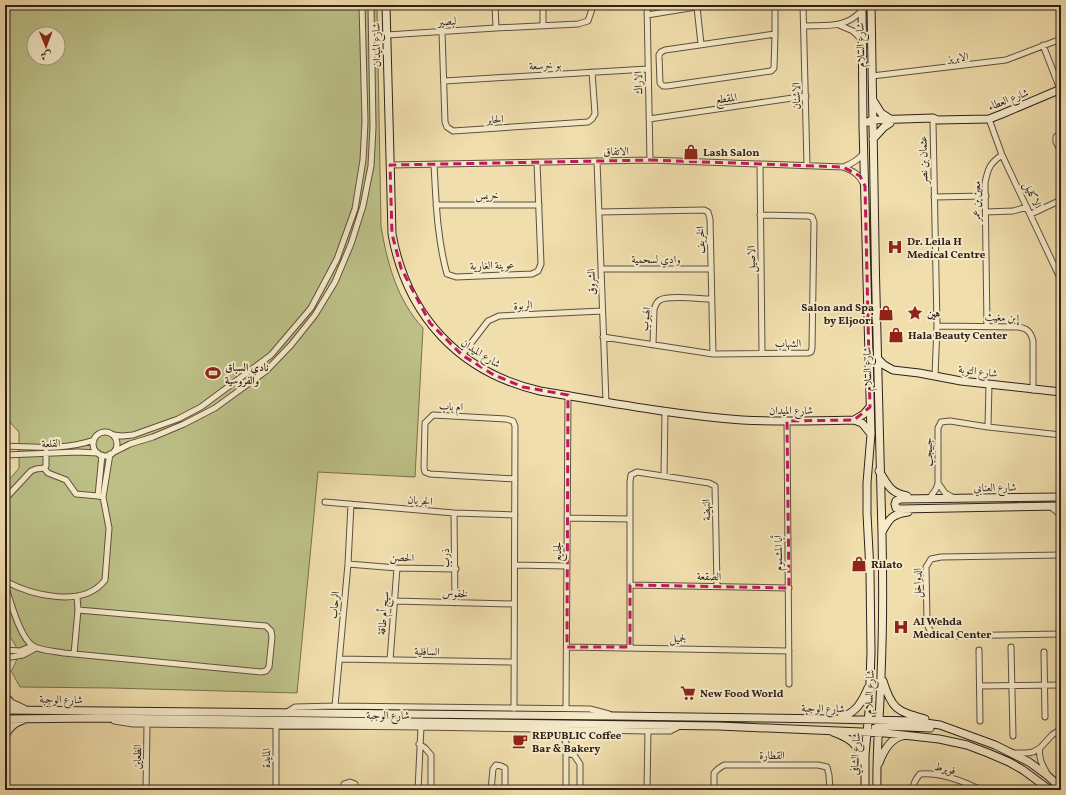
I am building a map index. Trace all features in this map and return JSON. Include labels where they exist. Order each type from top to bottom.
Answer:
[{"type":"street","points":[[5,581],[17,588],[52,597],[77,596],[91,592],[100,586],[105,580],[109,528],[101,496],[100,454],[95,449],[94,440],[100,433],[105,432],[122,436],[133,435],[184,416],[201,407],[274,351],[311,308],[337,259],[355,209],[363,160],[365,122],[362,5]]},
{"type":"street","points":[[100,454],[112,453],[130,444],[153,437],[184,424],[214,408],[266,371],[291,345],[315,315],[335,282],[348,251],[363,206],[371,166],[373,127],[371,5]]},
{"type":"street","name":"شارع الميدان","points":[[386,5],[392,234],[401,268],[413,295],[427,318],[446,341],[477,366],[494,375],[523,387],[568,396],[665,412],[740,420],[854,420]]},
{"type":"street","points":[[495,5],[496,28]]},
{"type":"street","points":[[543,5],[543,25]]},
{"type":"street","name":"لبصير","points":[[387,35],[578,24],[588,21],[592,5]]},
{"type":"street","name":"الاراك","points":[[647,5],[650,160]]},
{"type":"street","points":[[647,15],[708,5]]},
{"type":"street","points":[[775,5],[775,34],[774,68],[771,72],[667,86],[662,86],[660,83],[660,52],[701,44],[775,34]]},
{"type":"street","name":"الاشنان","points":[[803,5],[807,166]]},
{"type":"street","name":"شارع السلام","points":[[871,5],[872,98],[867,122],[864,153],[871,434],[867,507],[870,571],[870,682],[873,726]]},
{"type":"street","points":[[697,7],[701,44]]},
{"type":"street","points":[[804,26],[839,25],[853,19],[862,7]]},
{"type":"street","name":"شارع السلام","points":[[862,7],[862,41],[867,122],[873,139],[879,381],[879,471],[882,533],[881,676],[873,726]]},
{"type":"street","points":[[363,22],[371,22]]},
{"type":"street","points":[[839,25],[853,31],[862,41]]},
{"type":"street","name":"الحاير","points":[[442,32],[446,124],[449,129],[456,131],[588,122],[592,119],[594,114],[592,72]]},
{"type":"street","name":"الابريز","points":[[872,76],[997,62],[1016,57],[1061,39]]},
{"type":"street","points":[[1043,46],[1060,89]]},
{"type":"street","name":"بو خرسعة","points":[[444,81],[648,69]]},
{"type":"street","name":"شارع العطاء","points":[[867,122],[933,118],[935,121],[989,119],[1060,89]]},
{"type":"street","name":"المقطع","points":[[649,119],[806,96]]},
{"type":"street","points":[[872,98],[881,113],[890,121],[873,139]]},
{"type":"street","name":"الاكليل","points":[[989,119],[1002,155],[1061,280]]},
{"type":"street","name":"عثمان بن نصر","points":[[935,121],[934,197],[937,326],[935,376]]},
{"type":"street","points":[[1061,132],[1056,137],[1056,142],[1061,152]]},
{"type":"street","points":[[843,167],[852,164],[864,153]]},
{"type":"street","name":"معين بن عمر","points":[[987,326],[987,170],[992,162],[1002,155]]},
{"type":"street","name":"الاتفاق","points":[[390,165],[650,160],[843,167],[853,170],[860,176],[865,186]]},
{"type":"street","name":"الشروق","points":[[597,161],[606,402]]},
{"type":"street","name":"عوينة الغارية","points":[[434,164],[438,233],[443,262],[447,274],[456,277],[532,274],[538,271],[542,264],[537,162]]},
{"type":"street","name":"الاصيل","points":[[760,164],[762,353]]},
{"type":"street","name":"عثمان بن نصر","points":[[934,197],[986,196]]},
{"type":"street","points":[[1031,214],[1061,200]]},
{"type":"street","name":"خريس","points":[[436,205],[539,205]]},
{"type":"street","points":[[986,212],[1013,211],[1027,206]]},
{"type":"street","name":"الخريف","points":[[599,212],[704,210],[708,212],[710,219],[713,354]]},
{"type":"street","name":"الشهاب","points":[[603,337],[713,354],[808,354],[811,352],[814,222],[812,218],[808,216],[760,215]]},
{"type":"street","points":[[350,225],[356,227]]},
{"type":"street","points":[[341,247],[348,251]]},
{"type":"street","name":"وادي لسحمية","points":[[601,269],[710,269]]},
{"type":"street","name":"الهبوب","points":[[654,344],[654,310],[659,300],[667,298],[711,299]]},
{"type":"street","name":"الربوة","points":[[462,355],[488,321],[499,316],[602,311]]},
{"type":"street","name":"إبن مغيث","points":[[937,326],[1024,328],[1031,335],[1033,341],[1033,390]]},
{"type":"street","points":[[274,351],[279,358]]},
{"type":"street","name":"شارع التوبة","points":[[878,360],[893,370],[920,373],[961,381],[1061,392]]},
{"type":"street","points":[[879,381],[884,373],[893,370]]},
{"type":"street","points":[[988,427],[989,384]]},
{"type":"street","name":"لجذيع","points":[[566,709],[568,396]]},
{"type":"street","points":[[854,420],[870,408]]},
{"type":"street","points":[[664,476],[665,412]]},
{"type":"street","name":"ام باب","points":[[514,709],[515,565],[515,479],[515,426],[513,421],[506,419],[433,414],[425,423],[425,472],[430,474],[515,479]]},
{"type":"street","points":[[854,420],[862,423],[871,434]]},
{"type":"street","name":"أبا المشموم","points":[[787,421],[789,684]]},
{"type":"street","name":"جبيجب","points":[[929,499],[938,483],[938,428],[941,422],[950,421],[1061,435]]},
{"type":"street","points":[[101,496],[112,453],[117,443],[114,435]]},
{"type":"street","name":"القلعة","points":[[5,446],[73,446],[94,440]]},
{"type":"street","points":[[46,447],[44,468],[48,473],[66,480],[76,494],[101,496]]},
{"type":"street","name":"القلعة","points":[[5,455],[78,452],[100,454]]},
{"type":"street","points":[[5,499],[32,471],[44,468]]},
{"type":"street","points":[[879,471],[890,488],[896,493],[929,499]]},
{"type":"street","name":"النهضة","points":[[630,647],[631,475],[637,472],[709,482],[715,486],[718,586]]},
{"type":"street","points":[[938,483],[945,493],[954,498]]},
{"type":"street","name":"شارع العنابي","points":[[929,499],[1061,497]]},
{"type":"street","points":[[929,499],[898,500],[895,504],[898,509],[935,508]]},
{"type":"street","name":"الجريان","points":[[325,502],[515,515]]},
{"type":"street","name":"الرحاب","points":[[335,706],[348,564],[351,504]]},
{"type":"street","points":[[1051,506],[1061,515]]},
{"type":"street","name":"شارع العنابي","points":[[935,508],[1061,506]]},
{"type":"street","points":[[882,533],[889,520],[895,515],[935,508]]},
{"type":"street","name":"ذرب","points":[[454,512],[456,569],[455,602]]},
{"type":"street","points":[[567,518],[630,519]]},
{"type":"street","name":"الدواخل","points":[[1061,555],[940,557],[931,559],[926,567],[927,622],[931,632],[941,636],[1061,634]]},
{"type":"street","name":"الحصن","points":[[348,564],[397,568],[456,569]]},
{"type":"street","points":[[515,565],[567,566]]},
{"type":"street","name":"سيج أم طاقة","points":[[390,660],[397,568]]},
{"type":"street","points":[[5,585],[20,628],[34,647]]},
{"type":"street","name":"الصقعة","points":[[630,585],[789,588]]},
{"type":"street","points":[[74,654],[78,610],[77,596]]},
{"type":"street","name":"لخفوس","points":[[394,601],[514,604]]},
{"type":"street","points":[[5,650],[20,651],[34,647],[74,654],[261,672],[266,671],[269,667],[272,637],[271,631],[266,626],[78,610]]},
{"type":"street","name":"لجميل","points":[[567,646],[789,651]]},
{"type":"street","points":[[5,658],[23,655],[34,647]]},
{"type":"street","points":[[1012,647],[1012,736]]},
{"type":"street","points":[[979,650],[980,721]]},
{"type":"street","points":[[871,652],[874,670],[874,790]]},
{"type":"street","points":[[1044,652],[1045,717]]},
{"type":"street","name":"السافلية","points":[[340,659],[514,662]]},
{"type":"street","points":[[881,676],[888,698],[893,705],[907,714],[940,725]]},
{"type":"street","points":[[831,719],[846,716],[859,706],[870,682]]},
{"type":"street","points":[[980,686],[1061,685]]},
{"type":"street","points":[[5,696],[11,703],[26,710]]},
{"type":"street","name":"شارع الوجبة","points":[[286,713],[295,707],[335,706],[590,709],[616,716]]},
{"type":"street","name":"شارع الوجبة","points":[[5,710],[831,719],[873,726],[908,735],[939,739],[967,745],[988,753],[1023,770],[1050,790]]},
{"type":"street","points":[[5,737],[7,732],[14,724],[28,718]]},
{"type":"street","name":"شارع الوجبة","points":[[97,718],[147,725],[573,729],[648,732],[670,731],[679,726]]},
{"type":"street","name":"شارع الوجبة","points":[[5,719],[97,718],[718,726],[825,730],[911,721],[940,725],[1014,753],[1048,776],[1061,788]]},
{"type":"street","points":[[718,726],[750,724],[885,726],[935,728],[964,733]]},
{"type":"street","name":"الظعاين","points":[[146,790],[147,725]]},
{"type":"street","name":"المايدة","points":[[276,726],[276,790]]},
{"type":"street","name":"شارع الشافي","points":[[873,726],[877,790]]},
{"type":"street","name":"شارع الشافي","points":[[865,790],[864,773],[873,726]]},
{"type":"street","points":[[418,790],[421,727]]},
{"type":"street","points":[[560,729],[566,743],[567,753],[566,790]]},
{"type":"street","points":[[566,743],[568,736],[573,729]]},
{"type":"street","points":[[1014,753],[1027,753],[1040,748],[1052,734],[1061,729]]},
{"type":"street","points":[[825,730],[844,736],[854,743],[860,750],[864,773]]},
{"type":"street","points":[[647,790],[648,732]]},
{"type":"street","points":[[877,771],[881,757],[889,745],[896,738],[908,735]]},
{"type":"street","points":[[419,744],[431,755],[431,790]]},
{"type":"street","points":[[1040,748],[1040,761],[1048,776]]},
{"type":"street","points":[[567,753],[574,755],[580,764],[580,790]]},
{"type":"street","points":[[491,790],[493,769],[496,765],[505,768],[505,790]]},
{"type":"street","name":"القطارة","points":[[714,790],[714,773],[724,765],[818,765],[826,767],[829,775],[830,790]]},
{"type":"street","name":"فويرط","points":[[913,790],[913,785],[920,774],[931,773],[980,790]]},
{"type":"street","points":[[343,790],[344,784],[350,782],[355,784],[356,790]]},
{"type":"highlighted area","points":[[650,160],[843,167],[860,176],[865,186],[870,407],[854,420],[787,421],[789,588],[630,585],[630,647],[567,647],[568,395],[523,387],[494,375],[462,355],[430,323],[401,268],[392,234],[390,165]]},
{"type":"green space","name":"نادي السباق والفروسية","points":[[5,5],[377,5],[381,226],[386,254],[394,280],[406,305],[423,328],[415,477],[318,472],[297,693],[20,687],[11,671],[17,659],[17,650],[13,641],[5,631],[5,485],[19,468],[19,432],[5,417]]},
{"type":"place","name":"Lash Salon","points":[[691,152]]},
{"type":"place","name":"Dr. Leila H Medical Centre","points":[[895,247]]},
{"type":"place","name":"Salon and Spa by Eljoori","points":[[886,313]]},
{"type":"place","name":"هين","points":[[915,313]]},
{"type":"place","name":"Hala Beauty Center","points":[[896,335]]},
{"type":"place","name":"نادي السباق والفروسية","points":[[213,373]]},
{"type":"place","name":"Rilato","points":[[859,564]]},
{"type":"place","name":"Al Wehda Medical Center","points":[[901,627]]},
{"type":"place","name":"New Food World","points":[[688,693]]},
{"type":"place","name":"REPUBLIC Coffee Bar & Bakery","points":[[520,741]]}]
